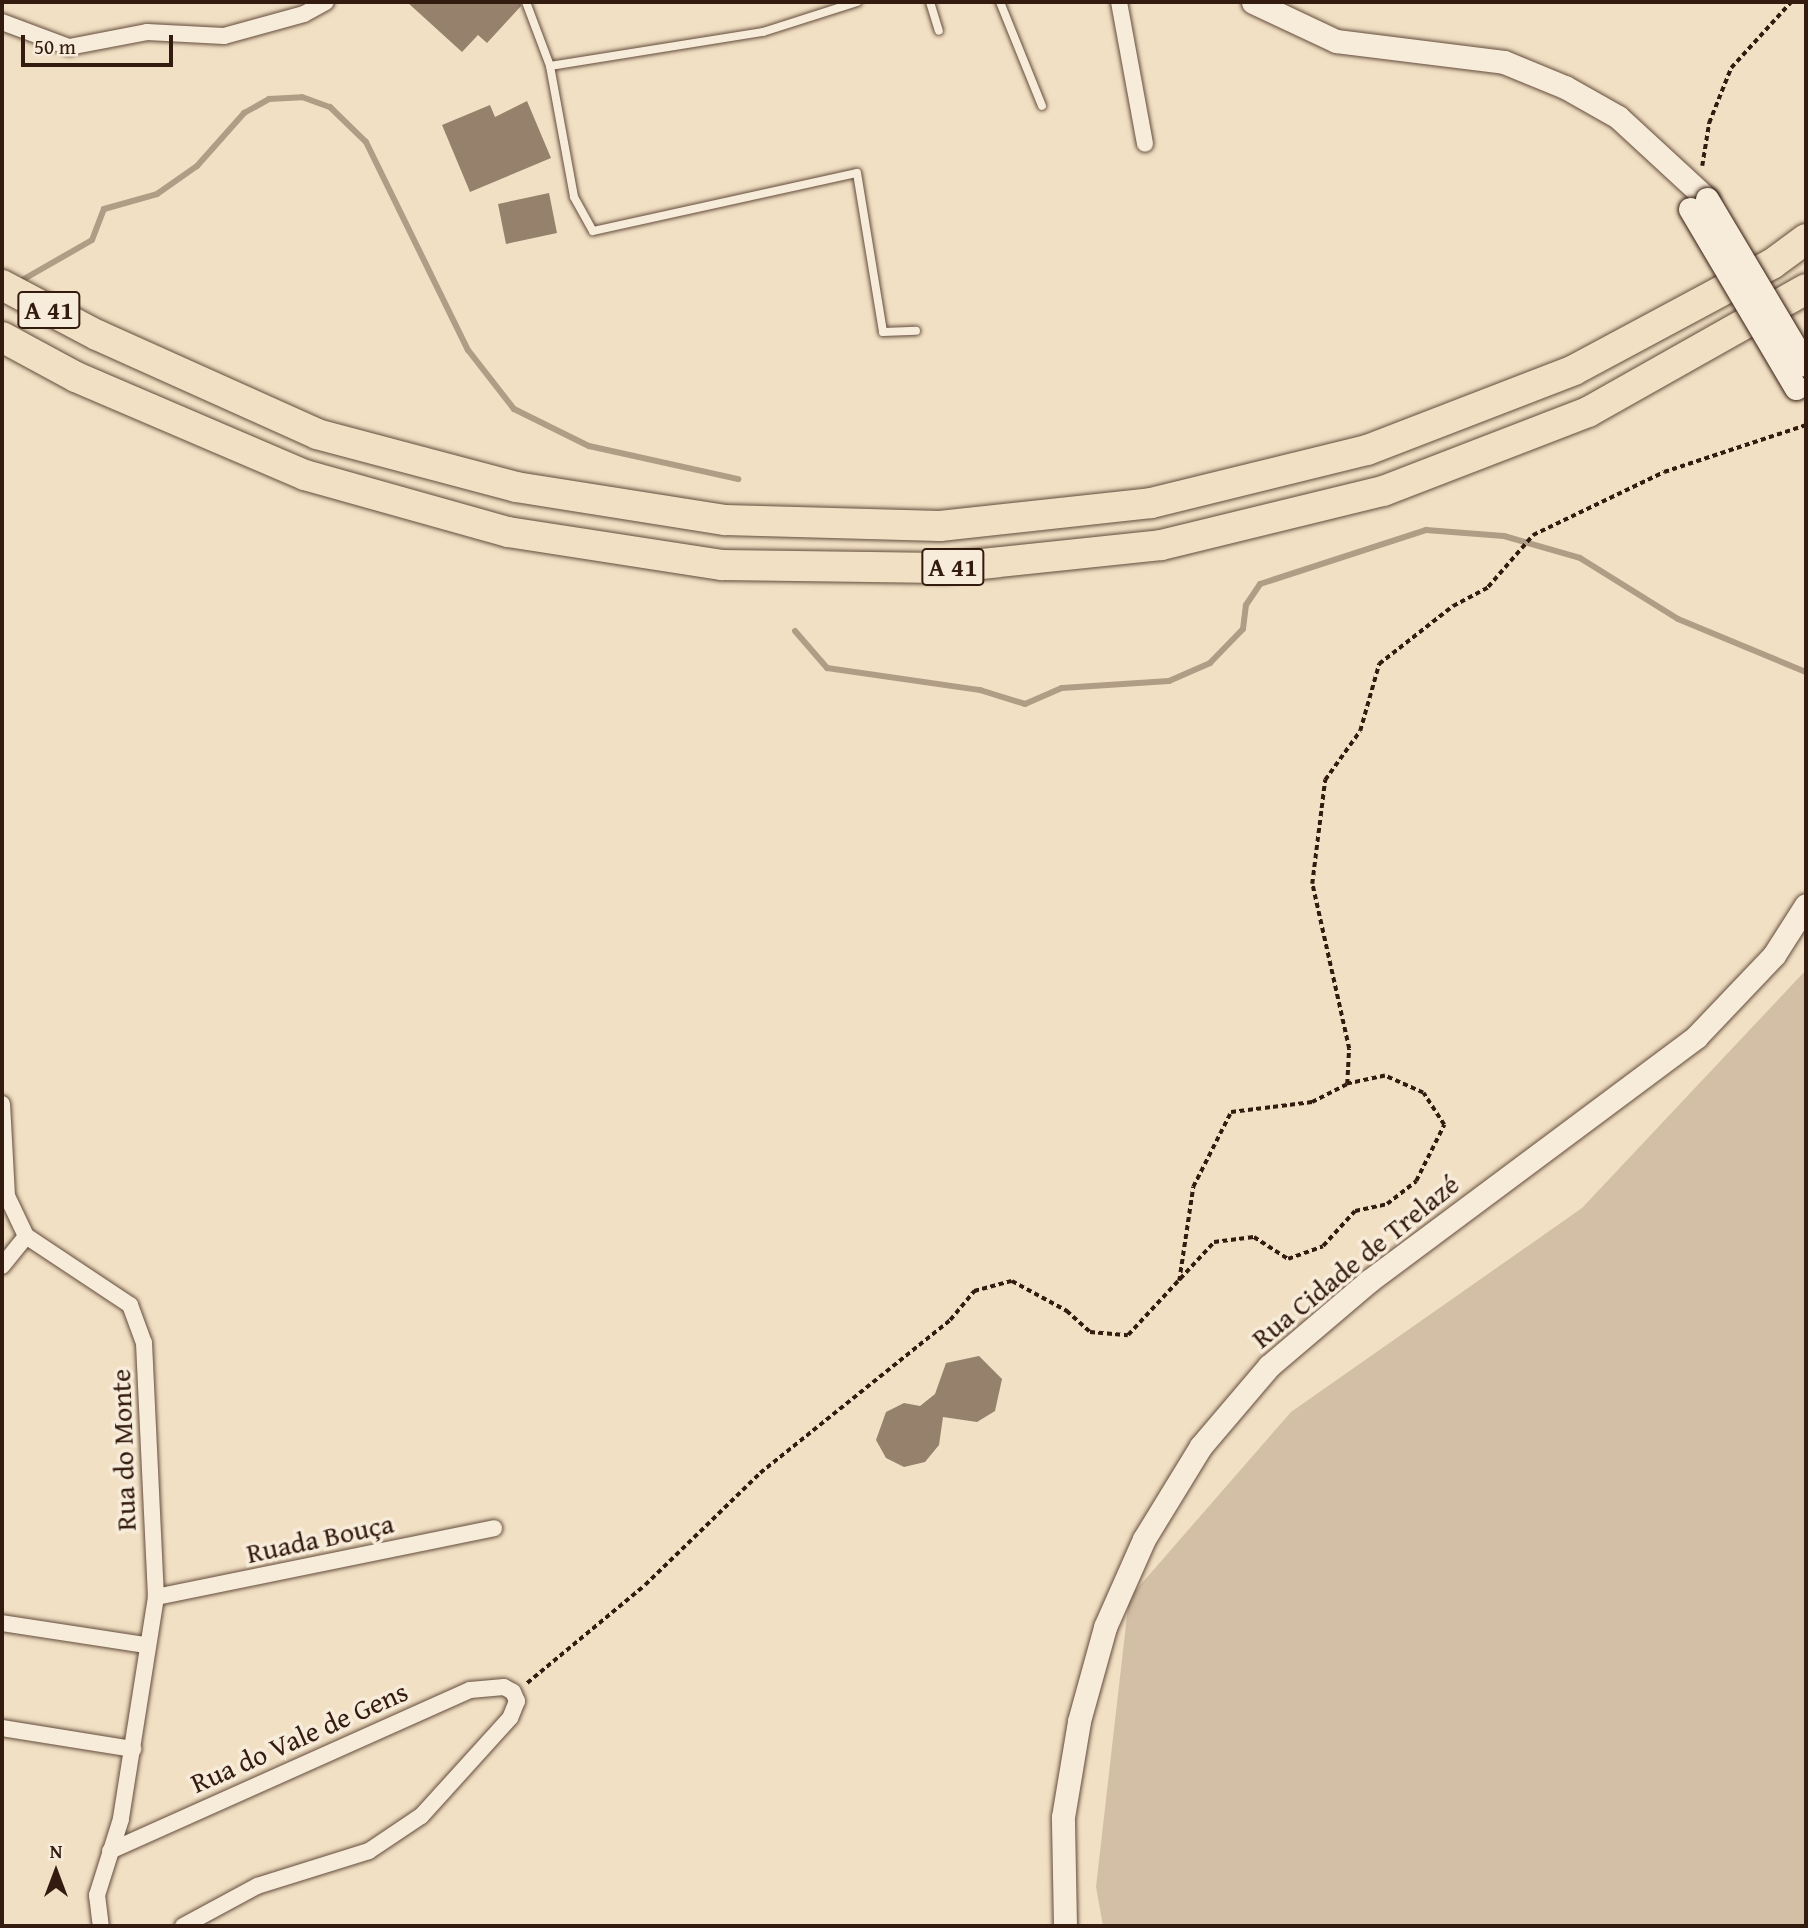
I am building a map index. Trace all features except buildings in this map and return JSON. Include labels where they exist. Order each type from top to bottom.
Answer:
[{"type":"highway","name":"A 41","points":[[2,285],[97,335],[317,434],[516,487],[725,520],[940,526],[1151,503],[1367,450],[1574,370],[1772,264],[1806,239]]},
{"type":"highway","name":"A 41","points":[[2,337],[76,377],[305,475],[508,532],[722,565],[943,568],[1161,545],[1383,491],[1588,412],[1806,289]]},
{"type":"street","points":[[2,22],[69,47],[147,32],[223,36],[304,14],[326,2]]},
{"type":"street","points":[[1119,2],[1145,144]]},
{"type":"street","points":[[1252,2],[1336,41],[1504,62],[1565,87],[1618,117],[1698,200],[1806,365]]},
{"type":"street","points":[[1698,200],[1801,393]]},
{"type":"street","name":"Rua Cidade de Trelazé","points":[[1065,1926],[1063,1817],[1079,1721],[1105,1627],[1144,1539],[1201,1446],[1269,1366],[1369,1281],[1696,1037],[1774,955],[1806,905]]},
{"type":"street","points":[[2,1104],[7,1196],[26,1236],[2,1266]]},
{"type":"street","name":"Rua do Monte","points":[[26,1236],[130,1304],[140,1322],[156,1597],[146,1645],[133,1749],[97,1895],[101,1926]]},
{"type":"street","name":"Ruada Bouça","points":[[156,1597],[494,1528]]},
{"type":"street","points":[[2,1623],[146,1645]]},
{"type":"street","name":"Rua do Vale de Gens","points":[[110,1851],[470,1690],[504,1687],[513,1692]]},
{"type":"street","points":[[183,1926],[257,1886],[369,1851],[421,1816],[510,1718],[517,1701],[513,1692]]},
{"type":"street","points":[[2,1728],[133,1749]]},
{"type":"lane","points":[[526,2],[550,66],[574,197],[593,231],[857,173],[883,332],[916,331]]},
{"type":"lane","points":[[550,66],[763,32],[857,2]]},
{"type":"lane","points":[[930,2],[939,31]]},
{"type":"lane","points":[[1000,2],[1042,106]]},
{"type":"path","points":[[1698,200],[1709,122],[1731,68],[1791,2]]},
{"type":"path","points":[[1347,1084],[1349,1049],[1312,884],[1325,780],[1360,731],[1379,664],[1453,606],[1488,587],[1533,535],[1664,472],[1806,425]]},
{"type":"path","points":[[513,1692],[553,1666],[760,1473],[950,1320],[974,1291],[1012,1280],[1067,1311],[1090,1332],[1128,1335],[1179,1280],[1214,1242],[1254,1237],[1288,1259],[1323,1246],[1355,1211],[1387,1204],[1416,1181],[1444,1125],[1423,1093],[1385,1076],[1347,1084],[1312,1102],[1231,1112],[1193,1186],[1179,1280]]},
{"type":"shaded area","points":[[1806,970],[1806,1926],[1103,1926],[1096,1887],[1129,1598],[1291,1412],[1582,1208]]},
{"type":"waterway","points":[[17,283],[92,240],[104,209],[157,194],[197,166],[244,113],[269,99],[302,97],[330,107],[366,142],[468,350],[514,409],[589,446],[738,479]]},
{"type":"waterway","points":[[795,631],[827,668],[980,690],[1025,704],[1062,688],[1169,681],[1210,663],[1243,629],[1246,605],[1260,584],[1426,530],[1504,536],[1580,558],[1678,619],[1806,672]]}]
